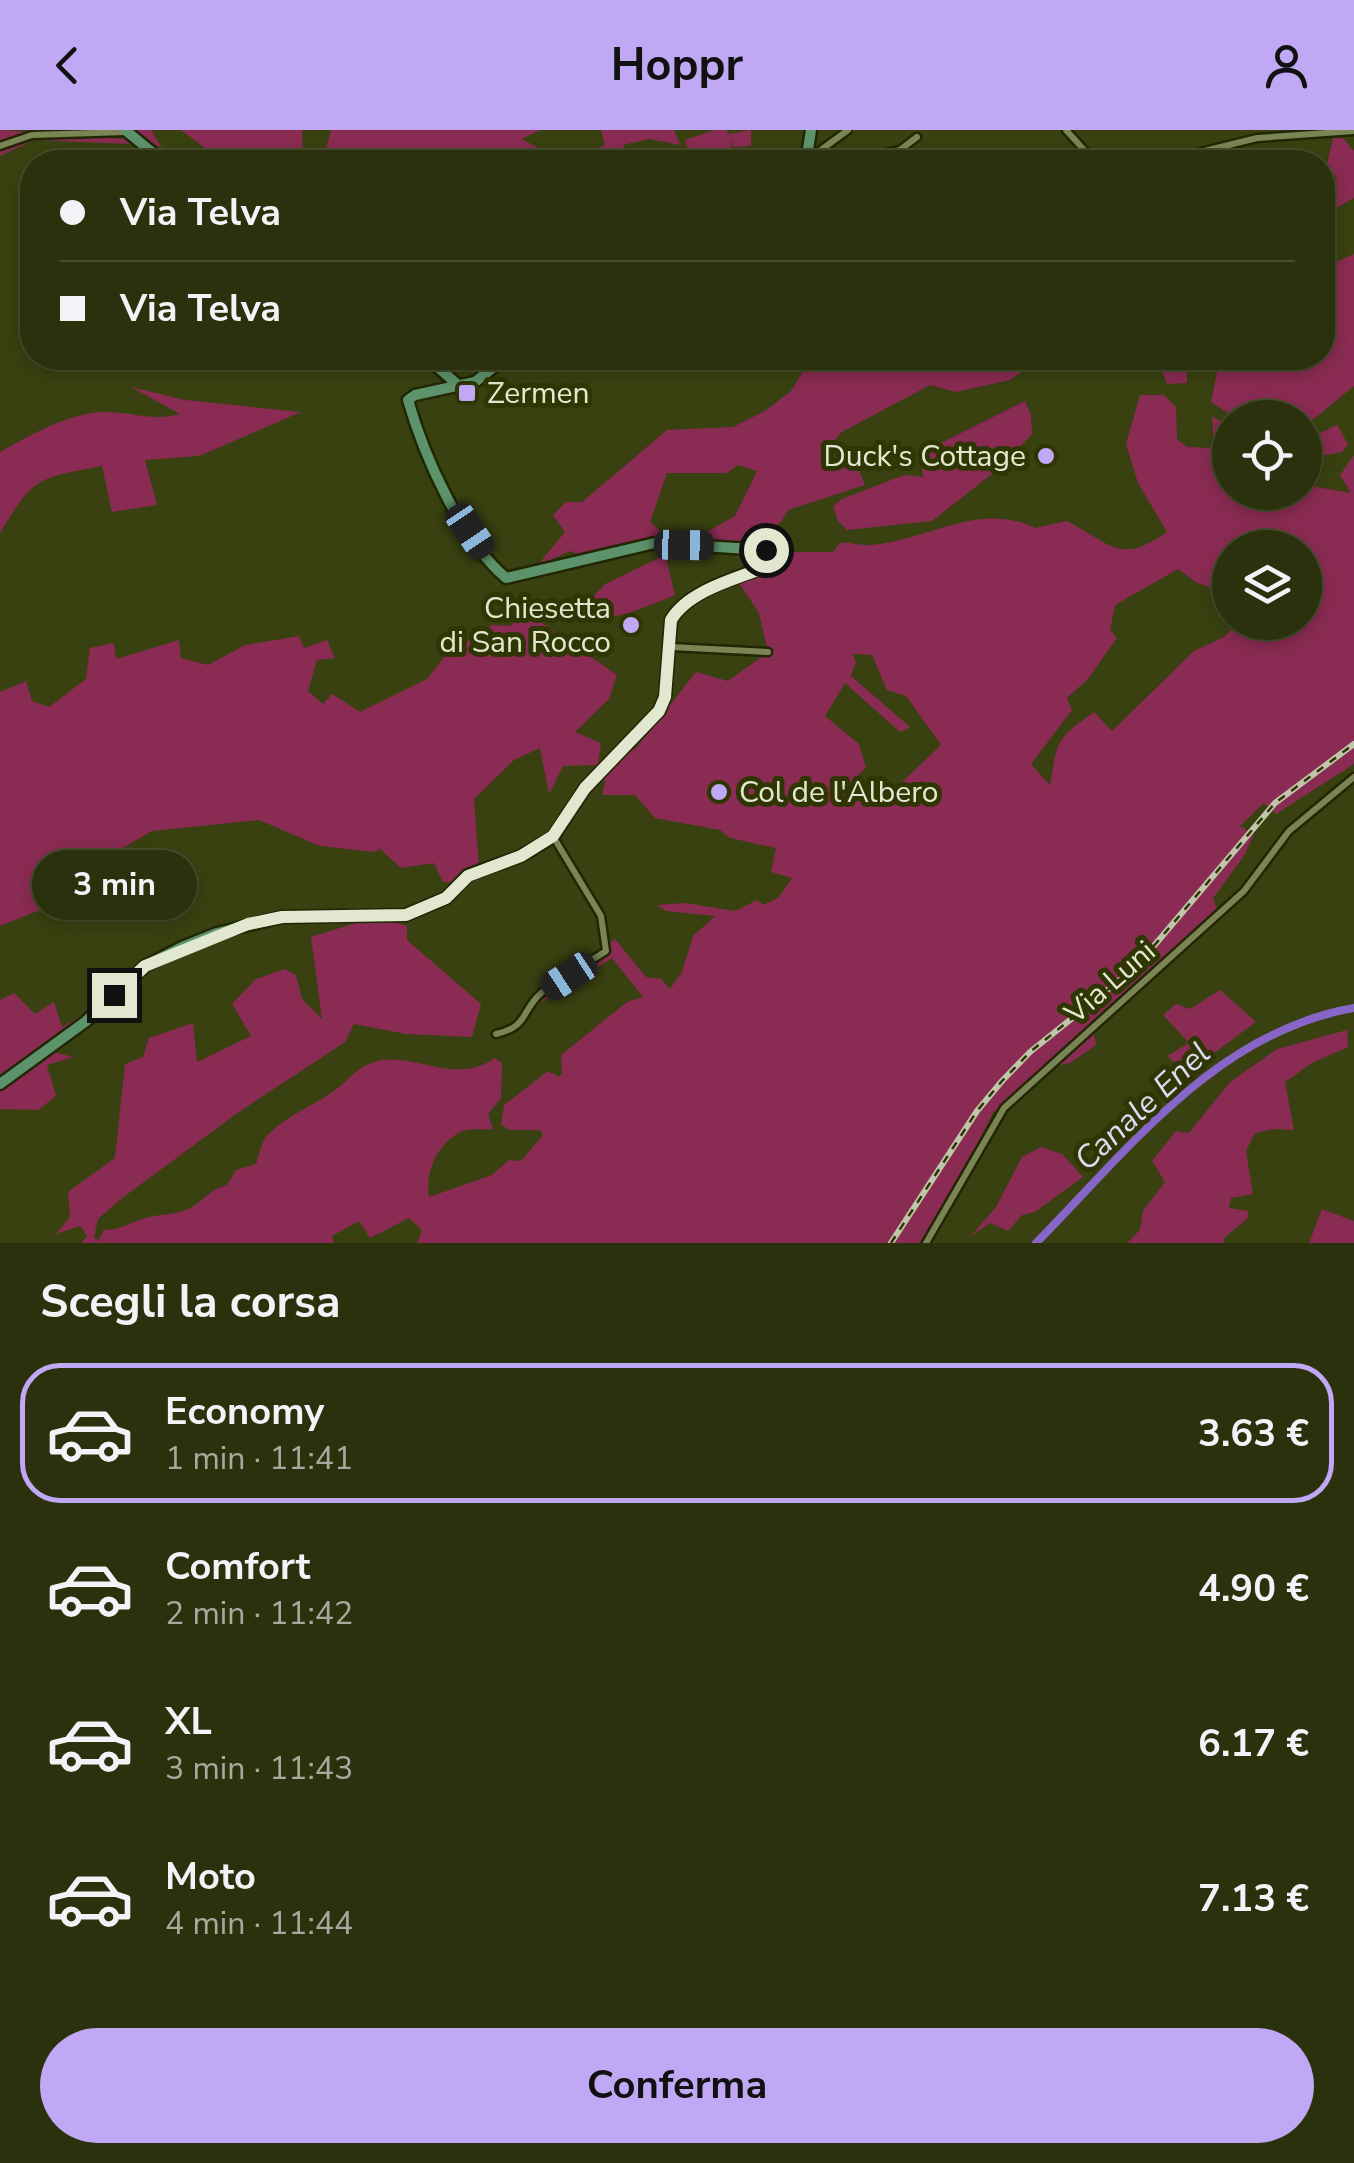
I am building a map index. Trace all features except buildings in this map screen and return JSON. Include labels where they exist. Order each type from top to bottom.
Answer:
[{"type":"street","points":[[821,150],[848,130]]},
{"type":"street","points":[[1066,130],[1082,150]]},
{"type":"street","points":[[0,146],[32,134],[126,131],[149,150]]},
{"type":"street","points":[[1208,150],[1257,138],[1354,131]]},
{"type":"street","points":[[900,150],[917,137]]},
{"type":"street","points":[[441,370],[457,384]]},
{"type":"street","points":[[0,1084],[85,1022],[145,966],[182,948],[218,933],[282,917],[406,915],[446,898],[468,876],[521,856],[553,836],[585,788],[659,711],[665,697],[671,620],[676,611],[710,590],[774,564],[778,557],[766,550],[655,544],[506,578],[487,557],[444,491],[419,440],[408,400],[415,394],[476,382],[490,370]]},
{"type":"street","points":[[671,647],[768,652]]},
{"type":"street","name":"Via Luni","points":[[926,1243],[1004,1108],[1244,891],[1290,831],[1354,777]]},
{"type":"street","points":[[496,1034],[510,1031],[530,1012],[537,998],[606,951],[600,916],[553,836]]},
{"type":"shaded area","points":[[0,130],[124,139],[122,130],[151,130],[162,148],[140,138],[131,144],[34,140],[0,156]]},
{"type":"shaded area","points":[[181,130],[302,130],[303,150],[208,150]]},
{"type":"shaded area","points":[[331,130],[540,130],[522,139],[542,150],[326,150]]},
{"type":"shaded area","points":[[601,130],[674,130],[680,145],[649,139],[623,145],[625,150],[592,150],[605,145]]},
{"type":"shaded area","points":[[715,130],[727,130],[728,134],[751,130],[751,146],[734,147],[730,139],[733,150],[688,150],[685,140]]},
{"type":"shaded area","points":[[1333,138],[1343,138],[1354,151],[1354,198],[1335,208],[1335,150],[1330,150]]},
{"type":"shaded area","points":[[1354,254],[1354,386],[1322,412],[1322,400],[1211,402],[1217,370],[1335,370],[1335,263]]},
{"type":"shaded area","points":[[804,370],[1024,370],[1010,380],[956,392],[930,385],[840,433],[825,457],[832,470],[856,463],[865,485],[788,510],[781,522],[746,548],[684,545],[735,516],[757,471],[738,465],[727,473],[667,473],[650,522],[659,530],[675,595],[643,608],[589,619],[583,608],[605,584],[661,557],[656,550],[593,561],[570,551],[537,566],[565,532],[553,515],[566,502],[582,502],[667,430],[733,427],[765,411],[791,391]]},
{"type":"shaded area","points":[[1162,370],[1187,370],[1187,383],[1167,384]]},
{"type":"shaded area","points":[[131,387],[185,400],[301,412],[199,456],[145,460],[157,505],[112,512],[102,466],[39,483],[21,501],[0,533],[0,452],[49,426],[89,414],[180,414]]},
{"type":"shaded area","points":[[1140,395],[1164,395],[1176,407],[1177,439],[1187,447],[1212,448],[1212,510],[1322,510],[1322,488],[1351,493],[1340,475],[1354,455],[1354,764],[1276,814],[1264,803],[1240,826],[1254,834],[1244,856],[1213,898],[1217,909],[1093,1028],[1096,1045],[1070,1063],[1047,1067],[993,1113],[927,1243],[417,1243],[422,1230],[409,1218],[370,1238],[359,1221],[332,1236],[334,1243],[81,1243],[87,1236],[80,1226],[56,1234],[70,1217],[68,1192],[115,1158],[125,1064],[143,1057],[149,1038],[193,1023],[197,1062],[251,1036],[232,1004],[256,979],[285,969],[296,975],[302,999],[322,1019],[311,937],[375,917],[407,926],[407,940],[481,1004],[472,1037],[406,1034],[354,1024],[345,1042],[236,1114],[121,1199],[98,1219],[94,1237],[98,1241],[104,1230],[193,1206],[227,1185],[236,1170],[256,1164],[265,1139],[283,1122],[363,1067],[382,1060],[452,1069],[480,1066],[495,1058],[502,1063],[501,1098],[488,1114],[493,1129],[464,1131],[445,1144],[431,1168],[429,1197],[492,1175],[509,1160],[521,1161],[543,1135],[540,1130],[510,1130],[501,1125],[504,1105],[548,1071],[559,1077],[561,1055],[627,1002],[643,997],[612,958],[542,1002],[541,990],[615,939],[646,977],[661,979],[670,989],[682,972],[693,936],[715,916],[666,911],[657,905],[685,903],[735,911],[757,900],[764,905],[779,897],[792,878],[771,872],[776,848],[730,838],[720,830],[655,818],[635,795],[602,795],[602,770],[636,748],[696,672],[728,681],[768,652],[759,613],[739,583],[774,567],[782,552],[833,552],[840,543],[893,542],[974,520],[1015,521],[1035,528],[1067,521],[1106,544],[1138,548],[1167,532],[1138,483],[1126,444]],"holes":[[[1212,530],[1322,530],[1322,640],[1218,640],[1194,651],[1112,731],[1094,712],[1071,729],[1060,742],[1050,785],[1031,764],[1072,710],[1067,698],[1088,679],[1117,638],[1110,630],[1115,605],[1178,569],[1212,588]],[[852,654],[872,655],[887,690],[906,696],[941,745],[899,785],[852,796],[851,782],[866,768],[859,744],[825,716],[845,683],[900,732],[910,727],[851,676],[856,662]]]},
{"type":"shaded area","points":[[1025,401],[1032,434],[1002,466],[932,521],[847,530],[838,521],[833,506],[842,499],[904,475],[923,477],[920,449],[939,444]]},
{"type":"shaded area","points":[[1337,425],[1348,444],[1342,452],[1322,456],[1322,432]]},
{"type":"shaded area","points":[[529,614],[617,675],[609,699],[575,732],[601,743],[598,765],[563,766],[549,794],[540,748],[514,760],[474,799],[479,866],[456,882],[443,882],[434,863],[401,868],[380,849],[373,852],[320,846],[259,820],[152,831],[112,854],[65,894],[65,900],[0,926],[0,692],[26,681],[32,701],[49,707],[86,679],[90,648],[114,643],[116,659],[179,640],[181,658],[208,665],[245,645],[299,636],[304,648],[327,640],[335,658],[317,660],[308,691],[323,704],[332,694],[360,712],[427,679],[445,656],[492,625],[509,626]]},
{"type":"shaded area","points":[[1220,990],[1256,1022],[1187,1073],[1167,1056],[1189,1043],[1163,1015],[1176,1004],[1190,1009]]},
{"type":"shaded area","points":[[14,993],[35,1014],[54,1002],[62,1027],[89,1011],[42,1049],[73,1057],[47,1065],[56,1096],[38,1110],[0,1109],[0,1000]]},
{"type":"shaded area","points":[[1347,1030],[1348,1047],[1312,1063],[1285,1082],[1294,1130],[1255,1133],[1246,1151],[1253,1194],[1231,1198],[1229,1208],[1248,1211],[1249,1217],[1224,1238],[1224,1243],[1127,1243],[1140,1230],[1143,1211],[1165,1182],[1152,1161],[1176,1131],[1189,1133],[1230,1082],[1277,1049]]},
{"type":"shaded area","points":[[1041,1147],[1062,1154],[1083,1177],[1035,1212],[1022,1215],[1008,1231],[990,1223],[971,1236],[996,1207],[1022,1157]]},
{"type":"shaded area","points":[[1322,1209],[1354,1221],[1354,1243],[1309,1243]]},
{"type":"waterway","name":"Canale Enel","points":[[1036,1243],[1141,1134],[1217,1068],[1259,1042],[1305,1021],[1354,1008]]},
{"type":"railway","points":[[891,1243],[977,1111],[1002,1081],[1030,1052],[1136,967],[1275,803],[1354,744]]},
{"type":"place","name":"Zermen","points":[[467,393]]},
{"type":"place","name":"Duck's Cottage","points":[[1046,456]]},
{"type":"place","name":"Chiesetta di San Rocco","points":[[631,625]]},
{"type":"place","name":"Col de l'Albero","points":[[719,792]]},
{"type":"route","points":[[114,995],[145,966],[248,924],[282,917],[406,915],[446,898],[468,876],[521,856],[553,836],[585,788],[659,711],[665,697],[671,620],[676,611],[710,590],[774,564],[778,557],[766,550]]}]
